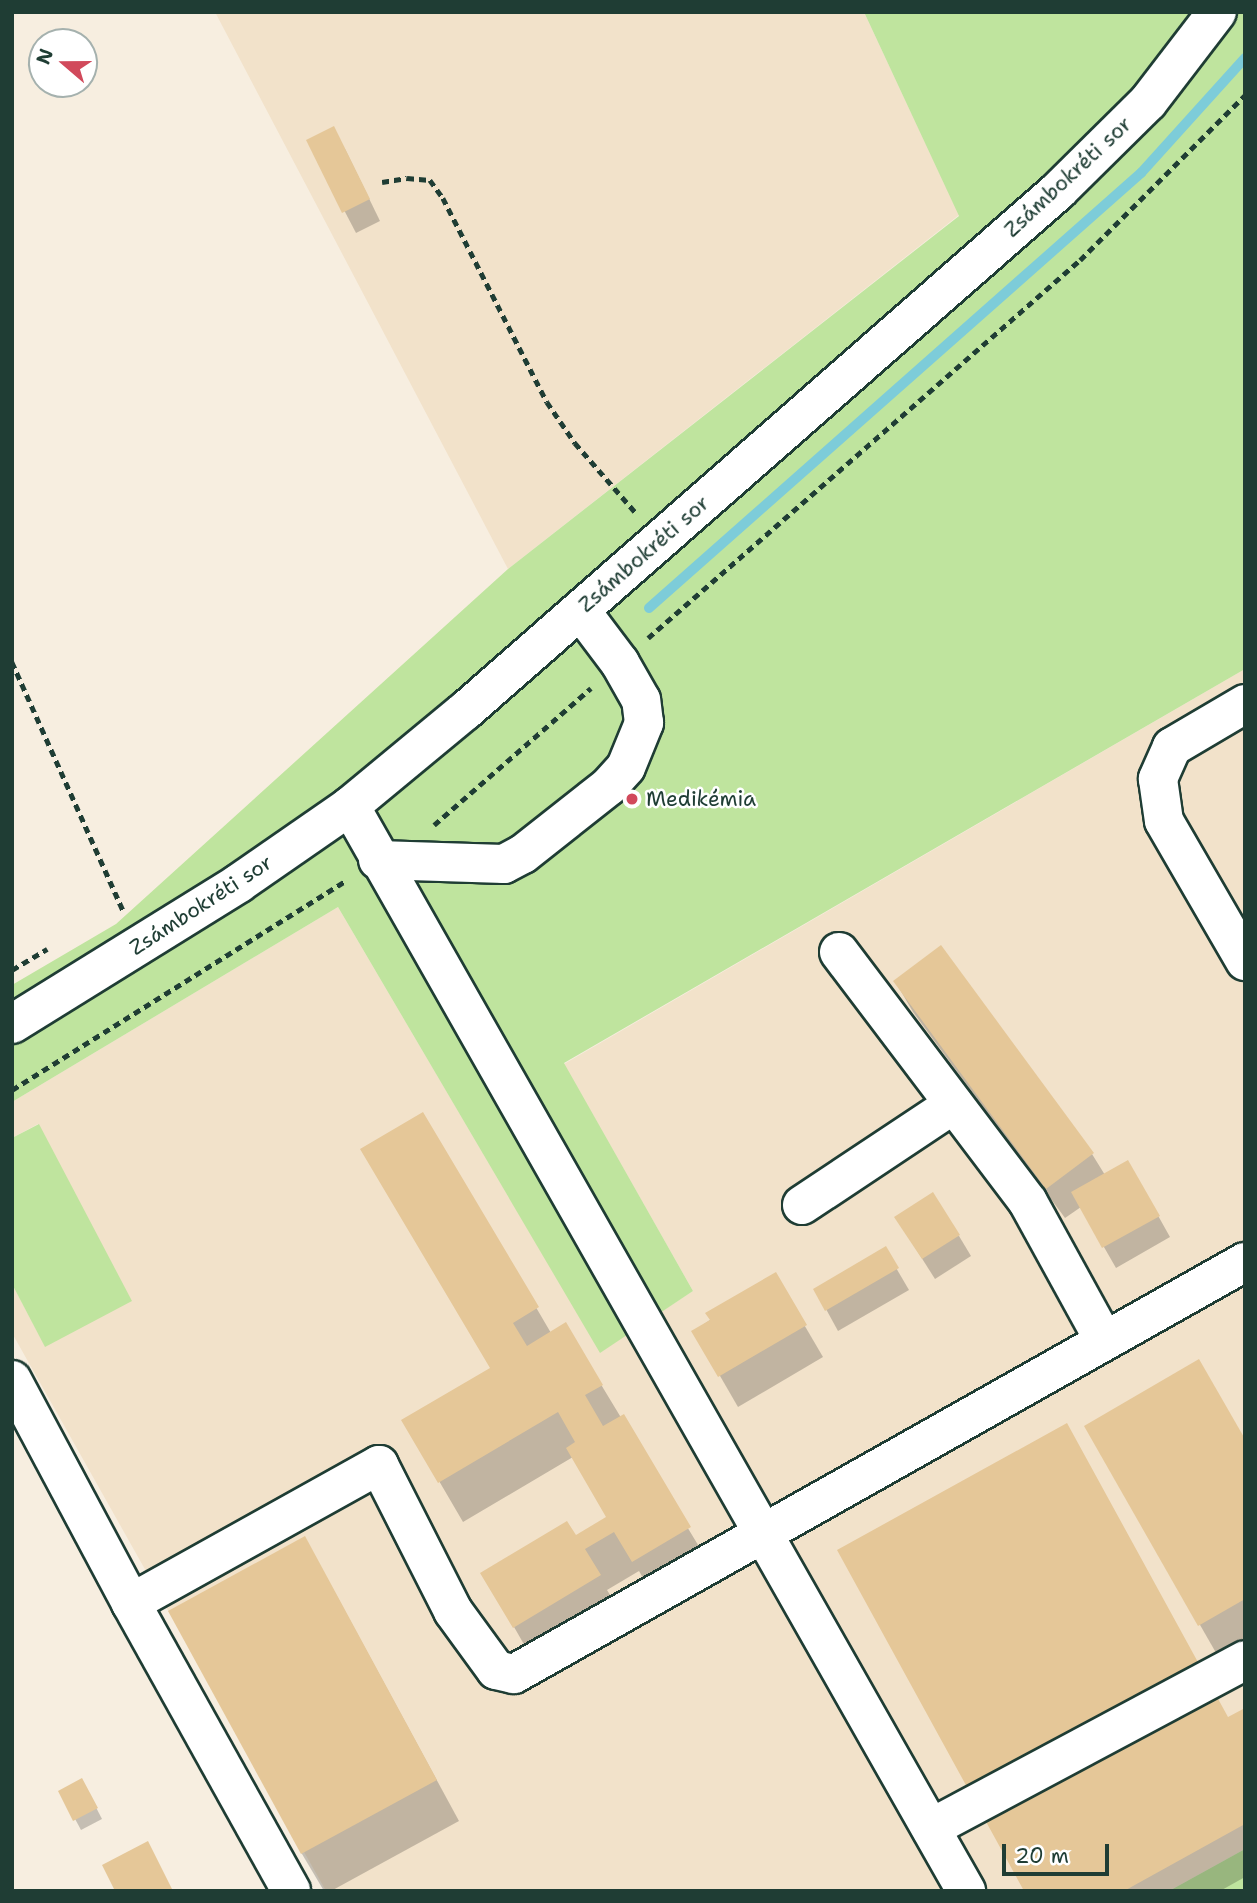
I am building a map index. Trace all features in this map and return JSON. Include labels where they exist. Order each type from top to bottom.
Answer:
[{"type":"street","name":"Zsámbokréti sor","points":[[12,1024],[239,883],[350,806],[580,610],[1059,190],[1147,102],[1217,12]]},
{"type":"street","points":[[378,860],[504,864],[523,854],[609,786],[626,768],[644,723],[641,700],[620,663],[580,610]]},
{"type":"street","points":[[1245,704],[1172,747],[1158,779],[1164,821],[1245,961]]},
{"type":"street","points":[[350,806],[378,860],[657,1344],[761,1534],[966,1891]]},
{"type":"street","points":[[839,951],[1028,1202],[1104,1340]]},
{"type":"street","points":[[802,1205],[954,1104]]},
{"type":"street","points":[[131,1603],[379,1465],[453,1611],[496,1670],[514,1674],[1104,1340],[1243,1266]]},
{"type":"street","points":[[12,1380],[131,1603],[291,1891]]},
{"type":"street","points":[[931,1828],[1245,1660]]},
{"type":"path","points":[[429,830],[1080,260],[1245,95]]},
{"type":"path","points":[[382,182],[407,178],[430,180],[443,198],[547,402],[575,443],[621,495]]},
{"type":"path","points":[[12,662],[138,945]]},
{"type":"path","points":[[12,1090],[378,860]]},
{"type":"path","points":[[12,971],[47,949]]},
{"type":"shaded area","points":[[215,12],[864,12],[959,215],[508,569]]},
{"type":"shaded area","points":[[1245,669],[1245,1849],[1169,1891],[326,1891],[12,1333],[12,1284],[45,1346],[38,1124],[12,1138],[12,1102],[338,907],[600,1352],[693,1291],[564,1064]]},
{"type":"green space","points":[[864,12],[1245,12],[1245,669],[564,1063],[693,1291],[600,1353],[338,907],[12,1102],[12,985],[116,924],[508,569],[959,216]]},
{"type":"green space","points":[[39,1124],[132,1301],[45,1347],[12,1284],[12,1138]]},
{"type":"green space","points":[[1245,1849],[1245,1891],[1169,1891]]},
{"type":"building","points":[[334,126],[370,199],[342,213],[306,140]]},
{"type":"building","points":[[941,945],[1094,1153],[1046,1189],[893,981]]},
{"type":"building","points":[[423,1112],[539,1307],[513,1323],[527,1346],[566,1322],[603,1385],[585,1395],[603,1426],[624,1414],[691,1527],[632,1562],[614,1532],[585,1549],[601,1575],[513,1628],[480,1573],[567,1521],[576,1535],[606,1517],[566,1448],[575,1442],[558,1412],[438,1483],[401,1420],[490,1368],[360,1149]]},
{"type":"building","points":[[1128,1160],[1160,1216],[1102,1248],[1071,1192]]},
{"type":"building","points":[[933,1192],[960,1235],[922,1259],[894,1217]]},
{"type":"building","points":[[886,1246],[899,1268],[825,1311],[813,1289]]},
{"type":"building","points":[[776,1272],[807,1325],[718,1377],[691,1331],[710,1320],[705,1313]]},
{"type":"building","points":[[1199,1359],[1245,1439],[1245,1599],[1198,1626],[1084,1426]]},
{"type":"building","points":[[1067,1423],[1228,1717],[1245,1708],[1245,1824],[1124,1891],[1024,1891],[837,1550]]},
{"type":"building","points":[[305,1536],[437,1780],[301,1854],[168,1611]]},
{"type":"building","points":[[82,1778],[98,1808],[73,1821],[58,1791]]},
{"type":"building","points":[[148,1841],[173,1891],[115,1891],[102,1865]]},
{"type":"waterway","points":[[649,608],[1141,173],[1245,58]]},
{"type":"place","name":"Medikémia","points":[[632,799]]}]
